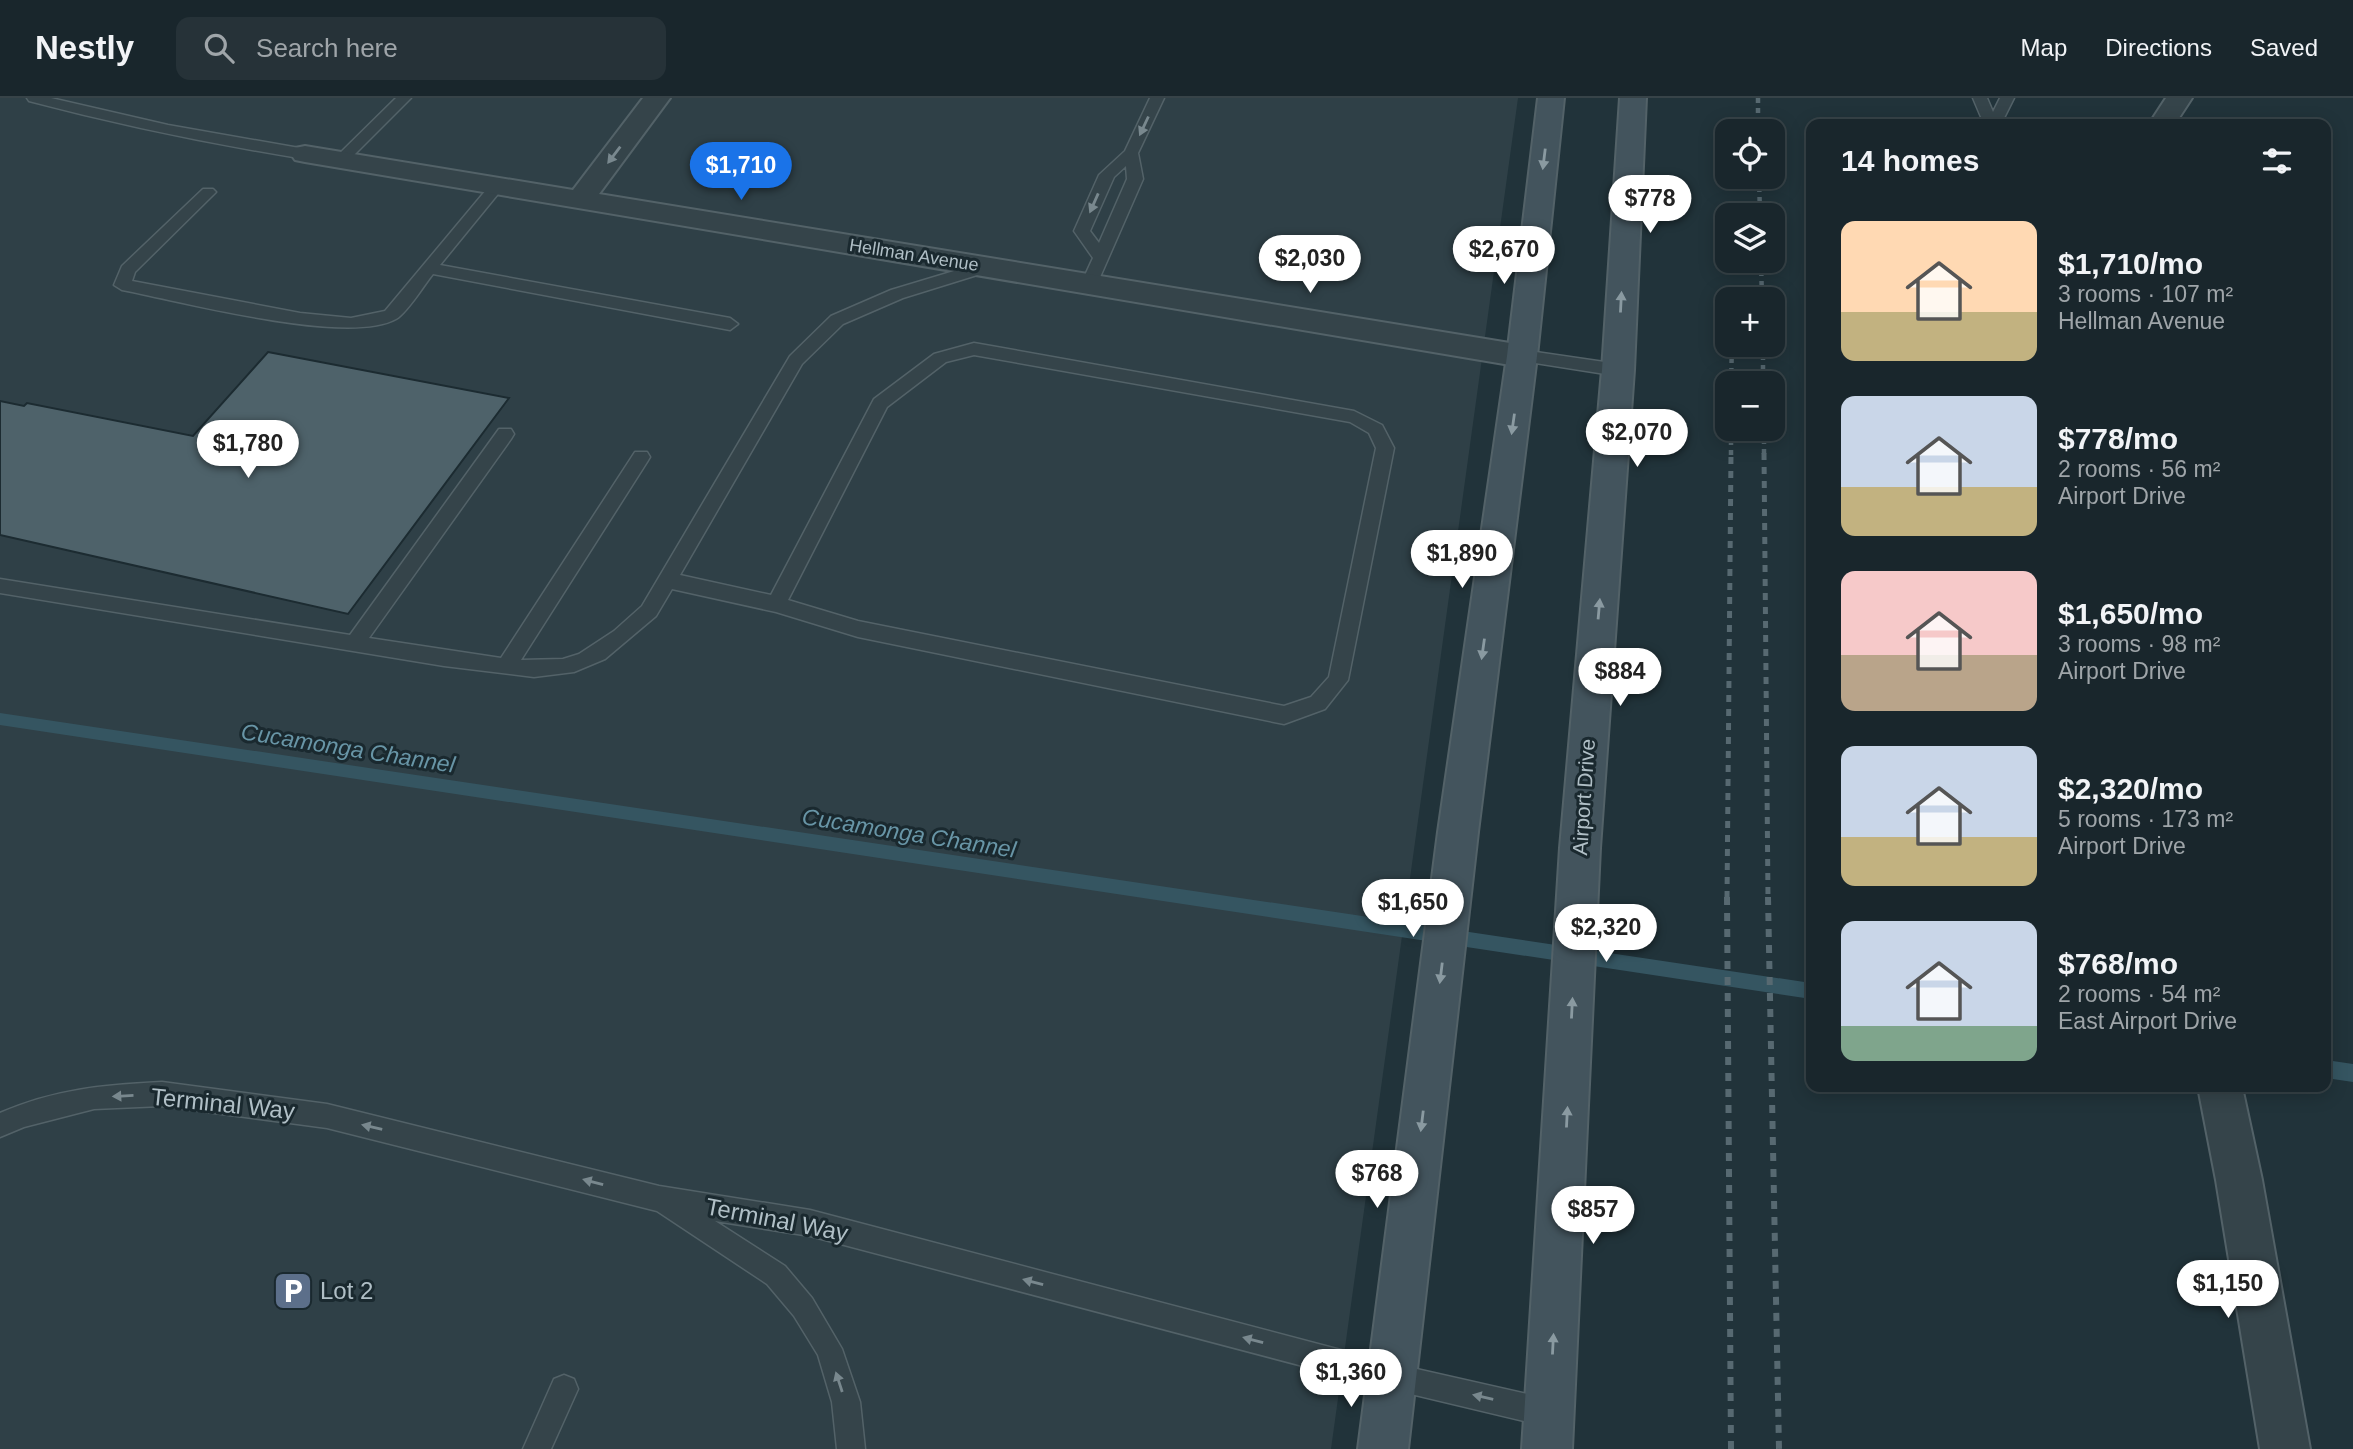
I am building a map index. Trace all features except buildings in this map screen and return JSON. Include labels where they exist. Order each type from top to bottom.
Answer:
[{"type":"main road","points":[[1383,1449],[1458,832],[1522,356],[1551,98]]},
{"type":"main road","name":"Airport Drive","points":[[1548,1431],[1580,848],[1618,370],[1633,98]]},
{"type":"street","points":[[580,200],[657,98]]},
{"type":"street","points":[[2165,119],[2179,98]]},
{"type":"street","name":"Hellman Avenue","points":[[305,154],[984,267],[1095,271],[1522,356]]},
{"type":"street","points":[[2221,1092],[2239,1180],[2285,1449]]},
{"type":"lane","points":[[34,98],[111,119],[206,139],[305,154]]},
{"type":"lane","points":[[341,160],[404,98]]},
{"type":"lane","points":[[1095,271],[1082,231],[1107,175],[1131,153],[1157,98]]},
{"type":"lane","points":[[1980,98],[1990,119]]},
{"type":"lane","points":[[1996,119],[2007,98]]},
{"type":"lane","points":[[1095,271],[1135,179],[1131,153]]},
{"type":"lane","points":[[208,192],[128,270],[122,285],[300,319],[351,324],[390,315],[497,186]]},
{"type":"lane","points":[[0,586],[506,666],[565,667],[624,637],[649,611],[796,360],[814,340],[837,320],[897,295],[984,267]]},
{"type":"lane","points":[[429,268],[730,324]]},
{"type":"lane","points":[[667,580],[776,604],[858,629],[1284,715],[1318,703],[1338,680],[1385,448],[1376,429],[1354,417],[974,349],[940,358],[880,403],[776,604]]},
{"type":"lane","points":[[1522,356],[1618,370]]},
{"type":"lane","points":[[354,643],[505,434]]},
{"type":"lane","points":[[506,666],[641,457]]},
{"type":"lane","name":"Terminal Way","points":[[0,1125],[23,1115],[94,1097],[162,1094],[327,1116],[659,1199],[810,1223],[1390,1376],[1548,1431]]},
{"type":"lane","points":[[659,1199],[776,1275],[803,1307],[829,1349],[846,1402],[851,1449]]},
{"type":"lane","points":[[537,1449],[564,1389]]},
{"type":"shaded area","points":[[0,98],[1518,98],[1331,1449],[0,1449]]},
{"type":"waterway","name":"Cucamonga Channel","points":[[0,719],[1806,990]]},
{"type":"waterway","name":"Cucamonga Channel","points":[[2331,1070],[2353,1073]]},
{"type":"railway","points":[[1758,98],[1758,119]]},
{"type":"railway","points":[[1759,189],[1760,203]]},
{"type":"railway","points":[[1761,273],[1762,287]]},
{"type":"railway","points":[[1731,371],[1732,357]]},
{"type":"railway","points":[[1763,357],[1763,371]]},
{"type":"railway","points":[[1731,441],[1731,453]]},
{"type":"railway","points":[[1764,441],[1764,453]]},
{"type":"railway","points":[[1727,898],[1731,453]]},
{"type":"railway","points":[[1764,453],[1768,898]]},
{"type":"railway","points":[[1768,897],[1779,1449]]},
{"type":"railway","points":[[1727,898],[1731,1449]]},
{"type":"place","name":"Lot 2","points":[[293,1291]]}]
